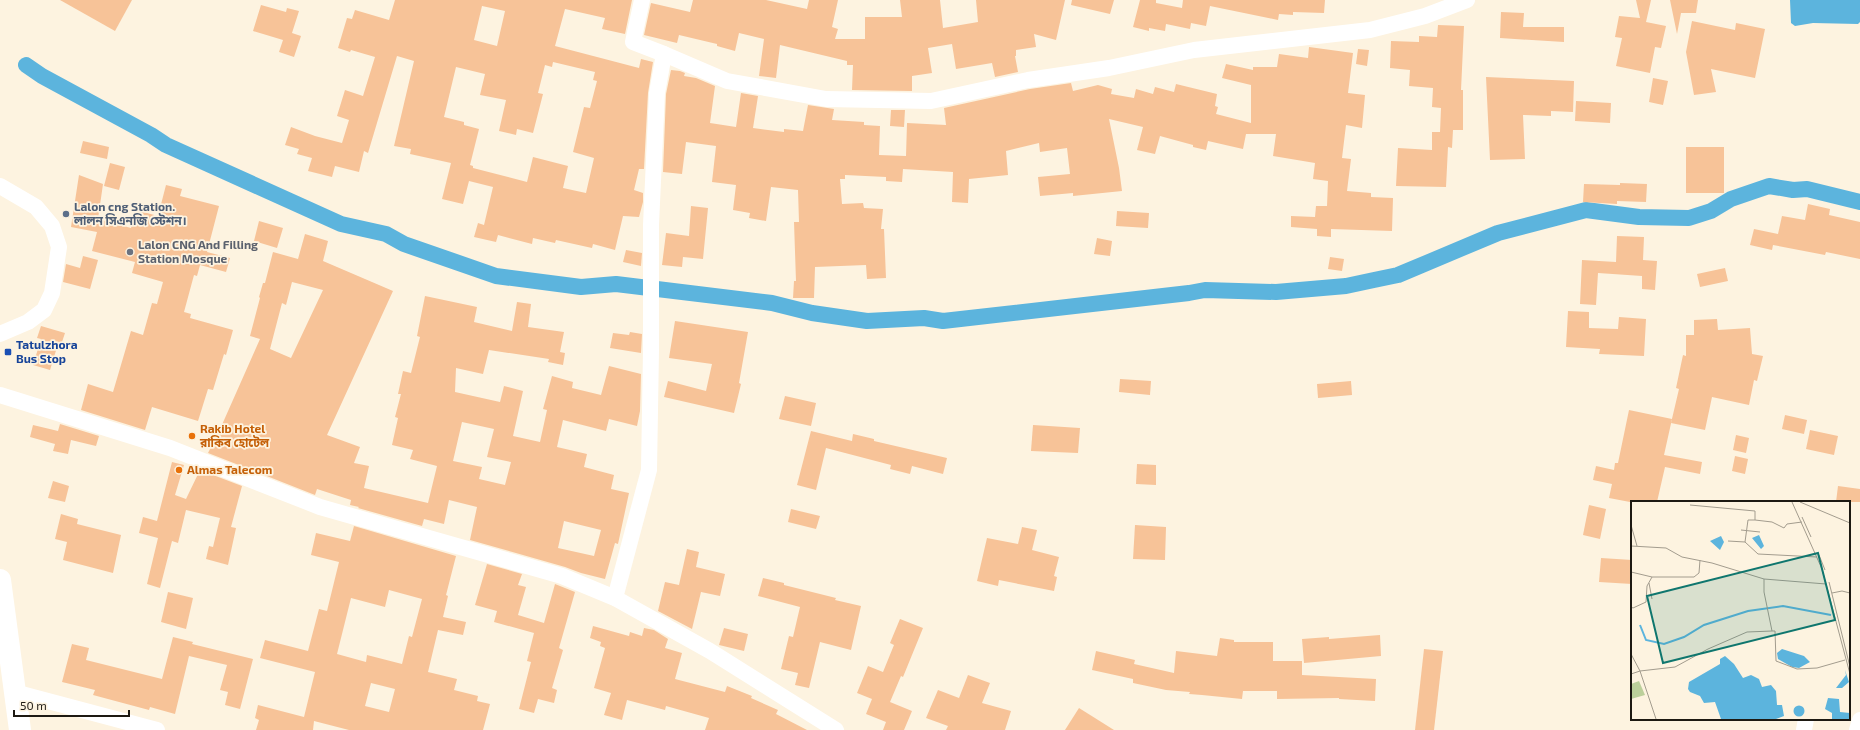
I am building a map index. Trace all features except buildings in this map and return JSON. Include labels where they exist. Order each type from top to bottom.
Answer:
[{"type":"highway","points":[[0,580],[20,730]]},
{"type":"street","points":[[642,0],[633,42],[727,81],[826,99],[931,101],[1028,80],[1108,68],[1194,50],[1370,30],[1425,16],[1467,0]]},
{"type":"street","points":[[615,598],[649,470],[651,350],[650,226],[657,93],[664,54]]},
{"type":"street","points":[[0,186],[36,207],[52,226],[59,247],[52,293],[44,310],[28,322],[0,334]]},
{"type":"street","points":[[0,395],[170,448],[320,507],[562,576],[615,598],[710,650],[836,730]]},
{"type":"street","points":[[14,692],[157,730]]},
{"type":"street","points":[[1804,730],[1806,720]]},
{"type":"street","points":[[1857,730],[1860,720]]},
{"type":"water","points":[[1790,0],[1860,0],[1860,22],[1858,24],[1813,23],[1795,26],[1791,23]]},
{"type":"waterway","points":[[26,65],[42,76],[151,135],[166,145],[341,224],[386,234],[404,244],[496,276],[581,287],[616,284],[772,303],[812,313],[867,321],[924,318],[943,321],[1205,290],[1276,292],[1346,286],[1398,275],[1498,233],[1586,210],[1639,217],[1689,218],[1711,211],[1731,199],[1769,186],[1793,190],[1807,189],[1860,202]]},
{"type":"place","name":"Lalon cng Station. লালন সিএনজি স্টেশন।","points":[[66,214]]},
{"type":"place","name":"Lalon CNG And Filling Station Mosque","points":[[130,252]]},
{"type":"place","name":"Tatulzhora Bus Stop","points":[[8,352]]},
{"type":"place","name":"Rakib Hotel রাকিব হোটেল","points":[[192,436]]},
{"type":"place","name":"Almas Talecom","points":[[179,470]]}]
